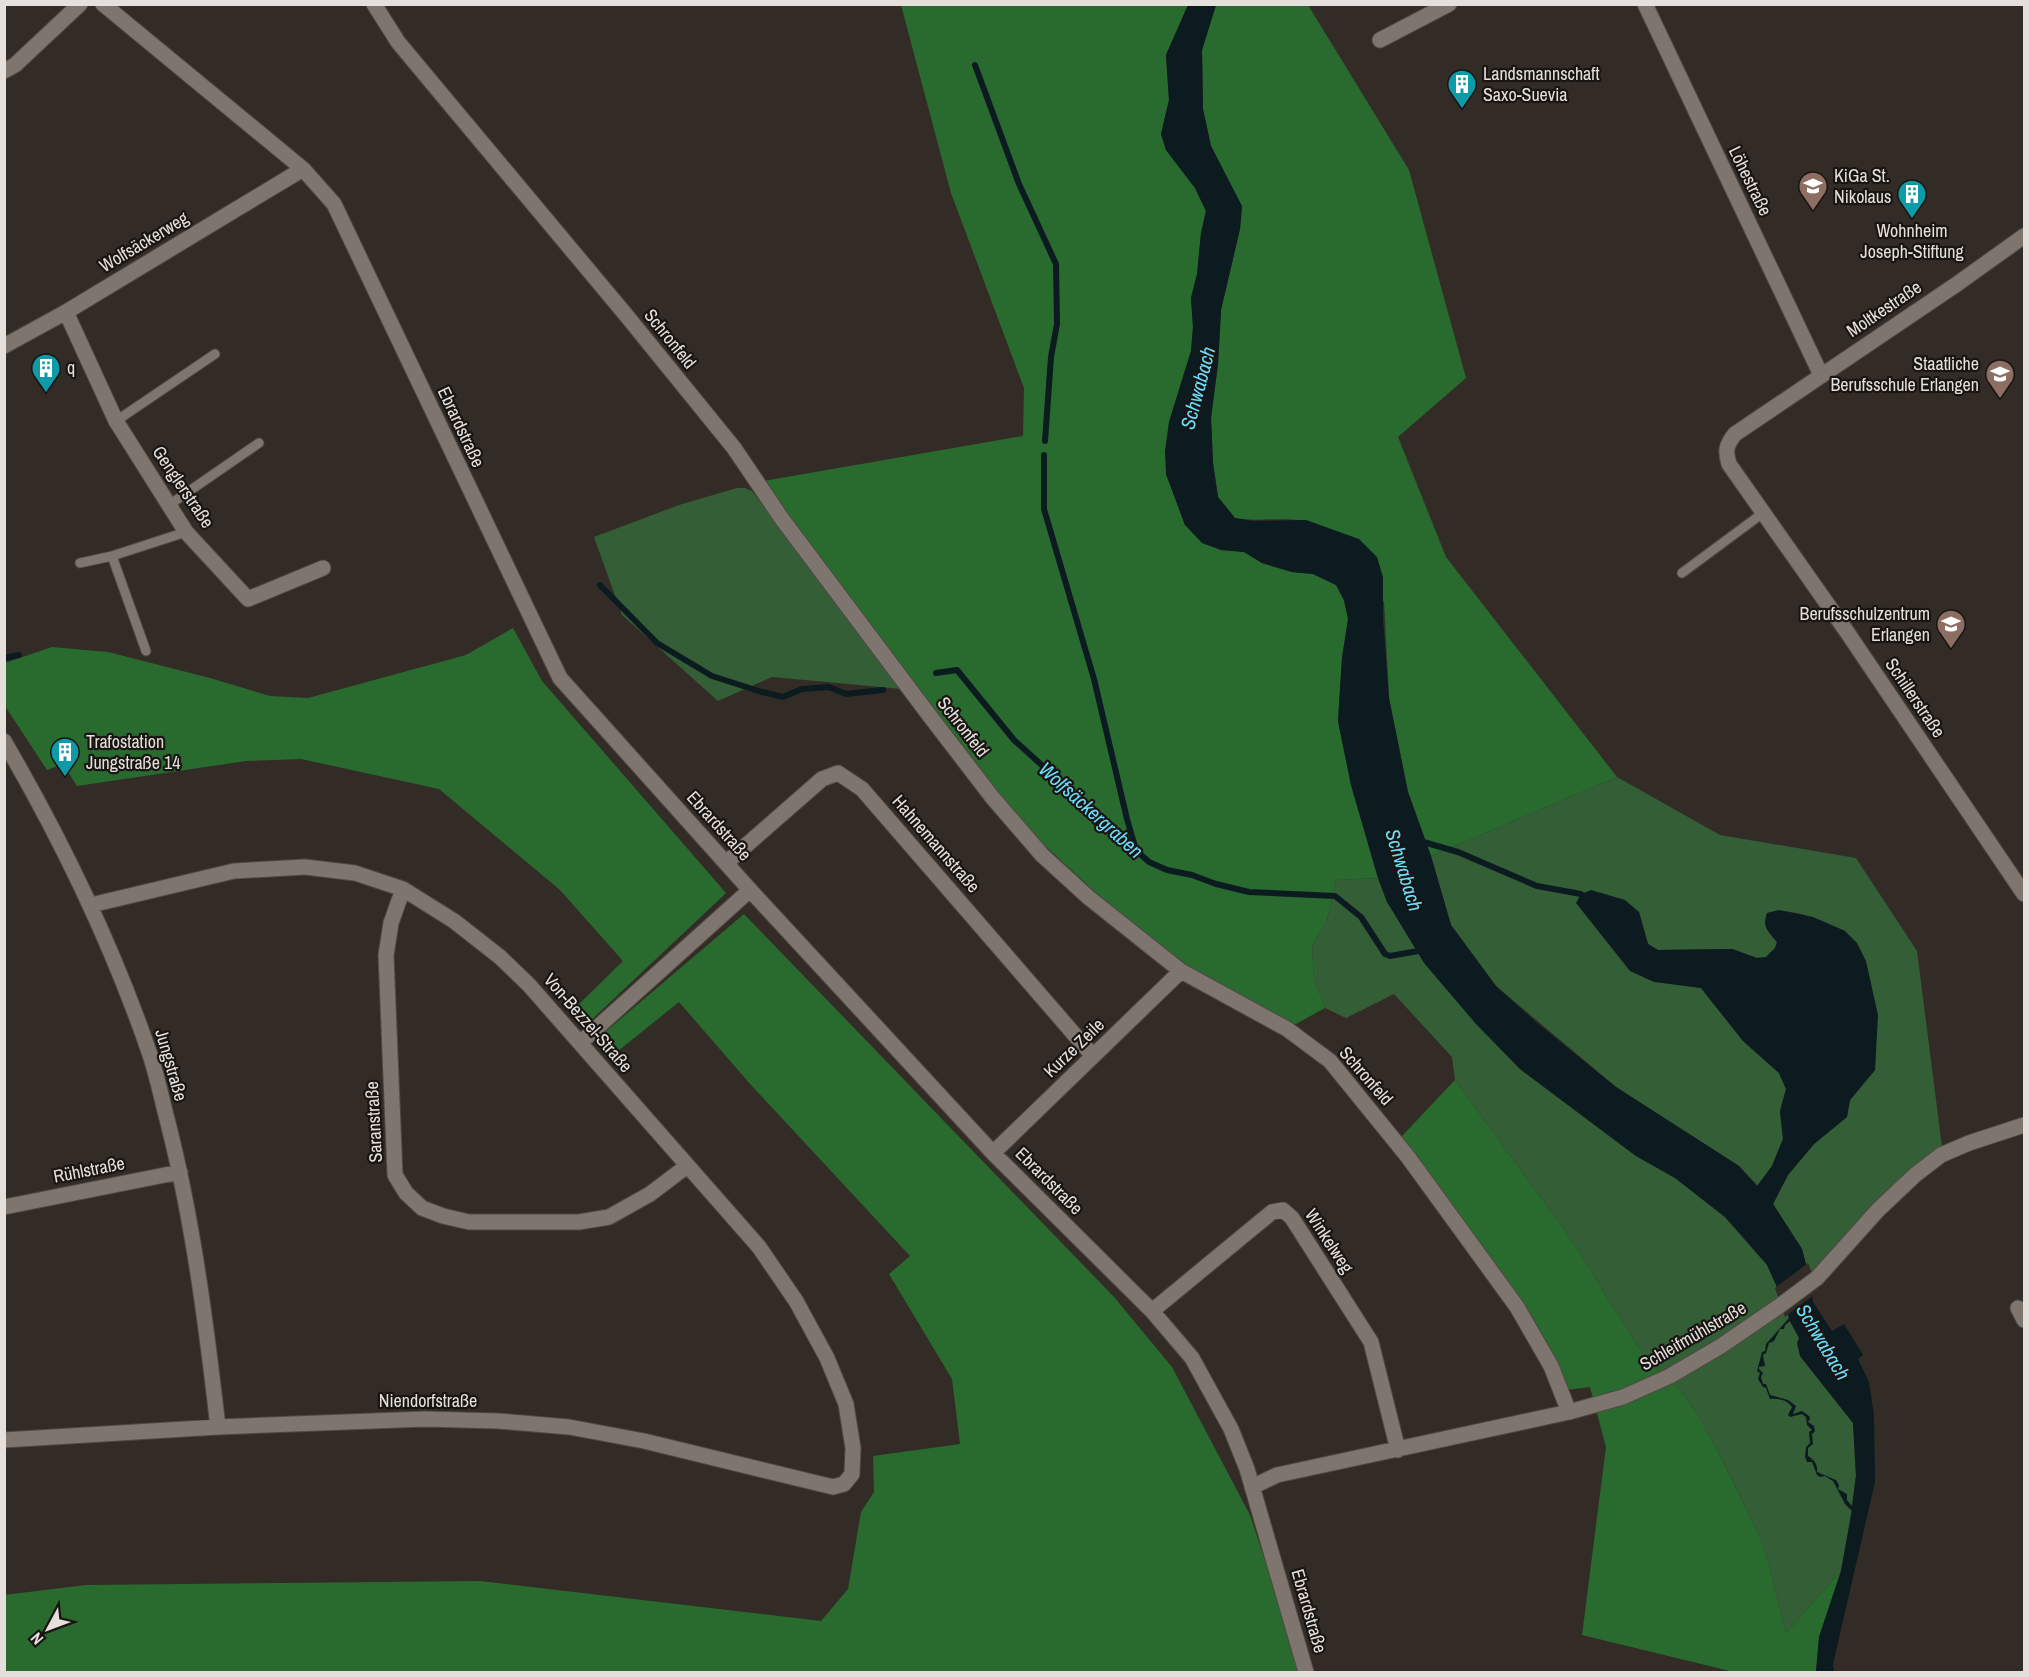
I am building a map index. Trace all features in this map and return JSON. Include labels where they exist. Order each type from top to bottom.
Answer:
[{"type":"street","points":[[4,71],[15,65],[80,4]]},
{"type":"street","name":"Ebrardstraße","points":[[103,4],[303,169],[334,204],[560,678],[750,890],[993,1153],[1152,1311],[1192,1358],[1231,1429],[1252,1487],[1306,1672]]},
{"type":"street","name":"Schronfeld","points":[[374,4],[398,42],[734,448],[782,519],[992,797],[1050,862],[1088,897],[1181,970],[1287,1029],[1330,1061],[1408,1157],[1516,1307],[1551,1366],[1569,1412]]},
{"type":"street","points":[[1380,39],[1449,4]]},
{"type":"street","name":"Löhestraße","points":[[1645,4],[1821,375]]},
{"type":"street","name":"Wolfsäckerweg","points":[[4,346],[66,312],[303,169]]},
{"type":"street","name":"Moltkestraße","points":[[1735,434],[1958,284],[2025,236]]},
{"type":"street","name":"Genglerstraße","points":[[66,312],[116,421],[186,532],[248,599],[323,567]]},
{"type":"street","name":"Schillerstraße","points":[[1735,434],[1726,445],[1726,455],[1730,464],[2025,894]]},
{"type":"street","name":"Jungstraße","points":[[4,741],[26,778],[91,905],[149,1050],[180,1172],[203,1299],[219,1427]]},
{"type":"street","name":"Hahnemannstraße","points":[[726,863],[822,779],[838,773],[862,789],[1093,1056]]},
{"type":"street","name":"Von-Bezzel-Straße","points":[[91,905],[234,870],[315,868],[355,873],[403,889],[454,921],[500,957],[529,985],[759,1247],[796,1301],[827,1358],[846,1404],[853,1448],[852,1474],[844,1484]]},
{"type":"street","name":"Saranstraße","points":[[403,889],[391,923],[386,955],[395,1175],[406,1192],[422,1208],[469,1222],[579,1222],[609,1217],[650,1194],[687,1166]]},
{"type":"street","points":[[580,1043],[750,890]]},
{"type":"street","name":"Kurze Zeile","points":[[993,1153],[1181,970]]},
{"type":"street","name":"Schleifmühlstraße","points":[[1252,1487],[1277,1475],[1569,1412],[1623,1397],[1670,1376],[1721,1346],[1817,1278],[1878,1210],[1934,1160],[1969,1143],[2025,1125]]},
{"type":"street","name":"Rühlstraße","points":[[4,1207],[180,1172]]},
{"type":"street","name":"Winkelweg","points":[[1152,1311],[1272,1212],[1283,1210],[1292,1218],[1371,1342],[1398,1450]]},
{"type":"street","name":"Niendorfstraße","points":[[4,1440],[219,1427],[425,1419],[518,1422],[569,1427],[644,1441],[833,1487],[844,1484]]},
{"type":"lane","points":[[116,421],[215,354]]},
{"type":"lane","points":[[169,505],[259,443]]},
{"type":"lane","points":[[1682,573],[1764,513]]},
{"type":"lane","points":[[80,563],[112,556],[186,532]]},
{"type":"lane","points":[[112,556],[146,651]]},
{"type":"green space","points":[[901,5],[1188,5],[1166,55],[1169,100],[1161,134],[1166,150],[1195,188],[1206,211],[1201,233],[1197,274],[1191,298],[1193,327],[1191,351],[1169,422],[1166,474],[1185,525],[1221,550],[1244,552],[1262,563],[1292,572],[1313,574],[1336,585],[1344,600],[1348,619],[1342,658],[1338,721],[1351,785],[1378,878],[1336,880],[1327,920],[1312,946],[1314,978],[1325,1008],[1287,1029],[1181,971],[992,797],[757,482],[1023,436],[1024,388],[951,193]]},
{"type":"green space","points":[[1216,5],[1308,5],[1409,170],[1466,378],[1398,437],[1446,557],[1617,777],[1431,856],[1408,792],[1389,698],[1384,602],[1317,525],[1287,519],[1235,518],[1218,497],[1213,463],[1211,418],[1218,364],[1221,310],[1240,229],[1242,207],[1211,146],[1203,109],[1202,50]]},
{"type":"green space","points":[[737,488],[752,491],[902,689],[772,677],[718,701],[622,615],[594,537],[679,505]]},
{"type":"green space","points":[[513,628],[542,681],[726,893],[586,1025],[573,1010],[623,961],[560,890],[439,789],[301,759],[246,761],[77,786],[63,764],[47,770],[5,706],[5,663],[52,647],[108,652],[270,696],[308,698],[466,655]]},
{"type":"green space","points":[[1617,777],[1720,835],[1856,858],[1917,951],[1942,1147],[1898,1180],[1811,1284],[1802,1249],[1773,1204],[1788,1175],[1814,1144],[1847,1117],[1850,1100],[1875,1070],[1845,931],[1797,913],[1777,911],[1767,913],[1765,922],[1767,929],[1777,942],[1775,948],[1766,957],[1757,958],[1732,949],[1658,950],[1648,944],[1639,912],[1591,890],[1688,986],[1701,988],[1743,1041],[1779,1073],[1786,1089],[1780,1111],[1783,1139],[1772,1166],[1758,1186],[1739,1166],[1616,1087],[1496,986],[1451,925],[1431,856]]},
{"type":"green space","points":[[1378,878],[1387,902],[1476,1023],[1520,1069],[1636,1156],[1675,1178],[1725,1217],[1767,1264],[1799,1338],[1800,1356],[1853,1423],[1856,1476],[1841,1571],[1786,1633],[1764,1546],[1698,1415],[1680,1390],[1647,1361],[1571,1239],[1455,1080],[1452,1057],[1394,994],[1346,1018],[1325,1008],[1314,978],[1312,946],[1327,920],[1336,880]]},
{"type":"green space","points":[[744,914],[1114,1297],[1172,1367],[1250,1515],[1302,1672],[5,1672],[4,1595],[86,1585],[480,1581],[821,1621],[848,1589],[861,1512],[874,1492],[873,1456],[960,1444],[952,1379],[889,1274],[910,1256],[751,1085],[679,1002],[613,1055],[598,1038]]},
{"type":"green space","points":[[1455,1080],[1571,1239],[1647,1361],[1680,1390],[1698,1415],[1764,1546],[1786,1633],[1841,1571],[1819,1637],[1816,1672],[1734,1672],[1582,1635],[1606,1447],[1590,1387],[1566,1390],[1401,1137]]},
{"type":"water","name":"Schwabach","points":[[1188,5],[1216,5],[1202,50],[1203,109],[1211,146],[1242,206],[1240,229],[1221,310],[1218,364],[1211,418],[1213,463],[1218,497],[1235,518],[1252,521],[1306,520],[1359,539],[1377,557],[1383,577],[1383,619],[1389,698],[1408,792],[1431,856],[1451,925],[1496,986],[1616,1087],[1739,1166],[1757,1186],[1772,1166],[1783,1139],[1780,1111],[1786,1089],[1779,1073],[1743,1041],[1701,988],[1654,982],[1630,971],[1576,903],[1581,894],[1591,890],[1625,900],[1639,912],[1648,944],[1658,950],[1732,949],[1757,958],[1766,957],[1775,948],[1777,942],[1767,929],[1765,922],[1767,913],[1779,910],[1813,917],[1845,931],[1857,943],[1866,961],[1878,1015],[1875,1070],[1850,1100],[1847,1117],[1814,1144],[1788,1175],[1773,1204],[1802,1249],[1813,1302],[1832,1331],[1844,1324],[1863,1355],[1858,1359],[1869,1382],[1874,1415],[1875,1482],[1833,1664],[1834,1672],[1816,1672],[1819,1637],[1841,1571],[1852,1511],[1845,1504],[1833,1481],[1825,1476],[1817,1475],[1812,1462],[1807,1462],[1806,1447],[1810,1443],[1809,1432],[1812,1430],[1807,1425],[1806,1417],[1802,1414],[1790,1417],[1788,1415],[1792,1407],[1782,1400],[1770,1399],[1766,1388],[1758,1379],[1760,1373],[1757,1371],[1766,1344],[1789,1318],[1767,1265],[1725,1217],[1675,1178],[1636,1156],[1520,1069],[1476,1024],[1424,963],[1387,902],[1351,785],[1338,721],[1342,658],[1348,619],[1344,600],[1336,585],[1313,574],[1292,572],[1262,563],[1244,552],[1221,550],[1202,543],[1185,525],[1166,474],[1165,451],[1169,422],[1191,351],[1193,327],[1191,298],[1197,274],[1201,233],[1206,211],[1195,188],[1166,150],[1161,134],[1169,100],[1166,55]],"holes":[[[1790,1321],[1799,1338],[1797,1343],[1800,1356],[1853,1423],[1856,1476],[1852,1506],[1847,1500],[1847,1494],[1838,1489],[1839,1485],[1836,1480],[1817,1472],[1815,1463],[1808,1456],[1808,1448],[1813,1444],[1812,1434],[1815,1431],[1814,1426],[1808,1422],[1809,1416],[1802,1411],[1793,1414],[1796,1406],[1788,1400],[1770,1395],[1766,1384],[1763,1384],[1761,1377],[1763,1373],[1759,1367],[1765,1366],[1763,1355],[1769,1343],[1774,1341],[1780,1329],[1784,1329]]]},
{"type":"pier","points":[[1808,1263],[1815,1294],[1785,1317],[1775,1288]]},
{"type":"waterway","points":[[975,65],[1019,184],[1056,264],[1057,324],[1051,357],[1045,441]]},
{"type":"waterway","points":[[1044,455],[1044,509],[1094,679],[1136,850]]},
{"type":"waterway","name":"Wolfsäckergraben","points":[[600,585],[657,643],[712,676],[783,697],[802,689],[829,687],[846,694],[883,690]]},
{"type":"waterway","name":"Wolfsäckergraben","points":[[4,658],[19,655]]},
{"type":"waterway","name":"Wolfsäckergraben","points":[[936,673],[957,670],[1014,740],[1149,862],[1167,870],[1249,892],[1335,896],[1361,917],[1385,954],[1390,956],[1424,950]]},
{"type":"waterway","points":[[1420,841],[1458,852],[1537,886],[1581,894]]},
{"type":"place","name":"Landsmannschaft Saxo-Suevia","points":[[1462,110]]},
{"type":"place","name":"KiGa St. Nikolaus","points":[[1813,212]]},
{"type":"place","name":"Wohnheim Joseph-Stiftung","points":[[1912,220]]},
{"type":"place","name":"q","points":[[46,394]]},
{"type":"place","name":"Staatliche Berufsschule Erlangen","points":[[2000,400]]},
{"type":"place","name":"Berufsschulzentrum Erlangen","points":[[1951,650]]},
{"type":"place","name":"Trafostation Jungstraße 14","points":[[65,778]]}]
